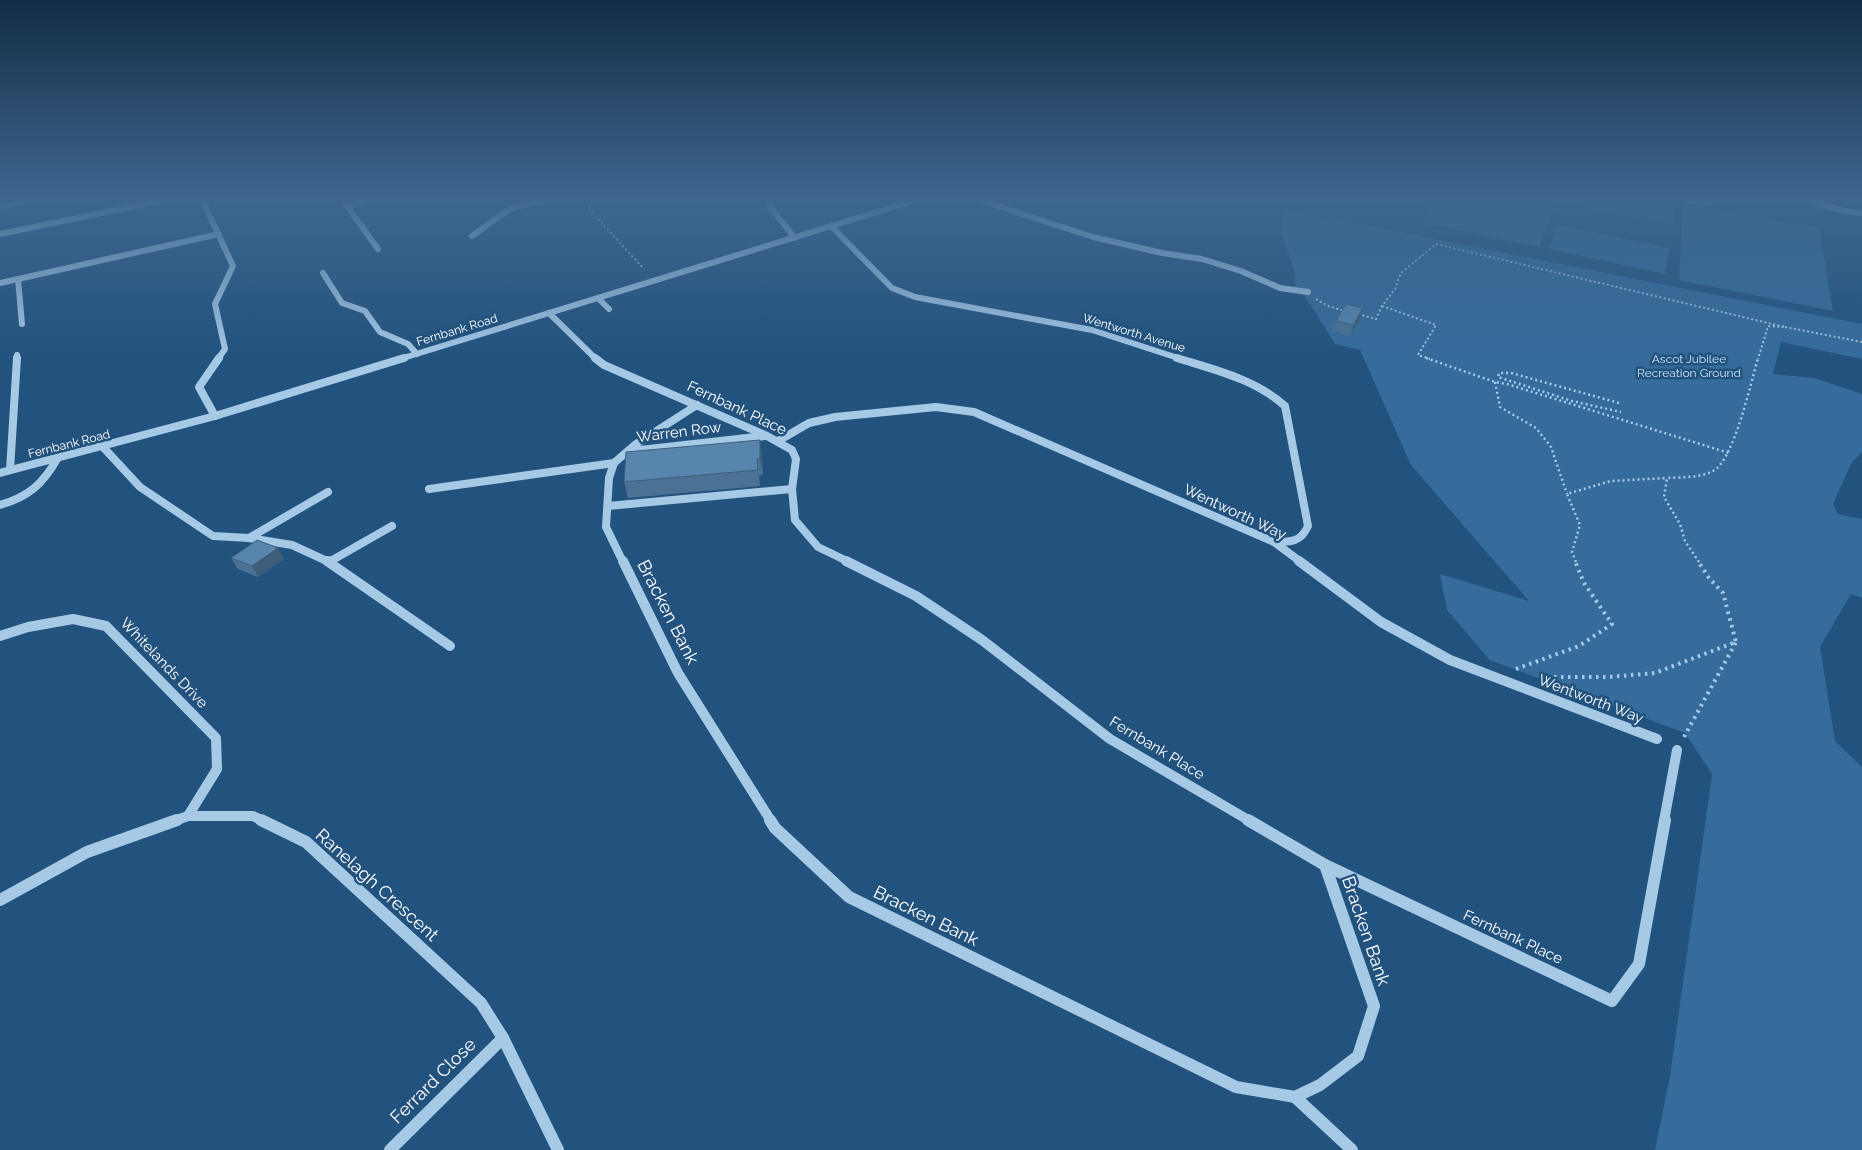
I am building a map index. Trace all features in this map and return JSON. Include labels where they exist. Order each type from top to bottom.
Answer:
[{"type":"street","points":[[0,283],[136,253]]},
{"type":"street","points":[[215,416],[199,387],[224,350],[214,304],[233,266],[227,253]]},
{"type":"street","name":"Fernbank Road","points":[[0,473],[215,416],[747,253]]},
{"type":"street","name":"Wentworth Avenue","points":[[857,253],[892,288],[915,297],[1092,330],[1245,380],[1274,396],[1285,406],[1308,526],[1304,535],[1292,542],[1274,542]]},
{"type":"street","points":[[1161,253],[1202,259],[1241,271],[1280,288],[1308,292]]},
{"type":"street","points":[[323,273],[342,303],[365,311],[380,332],[408,344],[418,354]]},
{"type":"street","points":[[18,279],[22,324]]},
{"type":"street","points":[[598,298],[609,309]]},
{"type":"street","name":"Fernbank Place","points":[[550,313],[587,352],[604,365],[767,436],[792,450],[796,459],[792,489],[795,520],[818,547],[916,596],[982,640],[1110,739],[1325,865],[1612,1001],[1638,964],[1677,750]]},
{"type":"street","points":[[10,470],[17,355]]},
{"type":"street","name":"Bracken Bank","points":[[697,405],[624,452],[614,463],[609,478],[606,527],[684,681],[775,828],[849,897],[1236,1087],[1295,1097],[1320,1085],[1358,1056],[1374,1006],[1325,865]]},
{"type":"street","name":"Wentworth Way","points":[[778,442],[809,423],[835,417],[936,407],[974,412],[1274,542],[1381,622],[1450,660],[1657,739]]},
{"type":"street","name":"Warren Row","points":[[624,452],[767,436]]},
{"type":"street","points":[[103,447],[140,487],[213,536],[249,538],[292,545],[329,562],[450,646]]},
{"type":"street","points":[[0,505],[16,501],[35,491],[46,479],[56,459]]},
{"type":"street","points":[[429,489],[614,463]]},
{"type":"street","points":[[608,506],[792,489]]},
{"type":"street","points":[[249,538],[328,492]]},
{"type":"street","points":[[329,562],[392,526]]},
{"type":"street","name":"Whitelands Drive","points":[[0,636],[28,627],[73,619],[106,626],[216,738],[218,768],[188,816]]},
{"type":"street","name":"Ranelagh Crescent","points":[[0,900],[87,852],[188,816],[253,816],[306,842],[481,1003],[503,1038],[558,1150]]},
{"type":"street","name":"Ferrard Close","points":[[390,1150],[503,1038]]},
{"type":"street","points":[[1295,1097],[1352,1150]]},
{"type":"path","points":[[629,253],[655,281]]},
{"type":"path","points":[[1357,314],[1376,319],[1382,306],[1395,289],[1401,273],[1426,253]]},
{"type":"path","points":[[1472,253],[1785,327],[1862,342]]},
{"type":"path","points":[[1295,291],[1328,306],[1348,312]]},
{"type":"path","points":[[1382,306],[1436,325],[1418,355],[1495,382],[1729,453]]},
{"type":"path","points":[[1567,494],[1611,481],[1702,475],[1714,471],[1729,453],[1768,326],[1785,327]]},
{"type":"path","points":[[1620,404],[1511,373],[1499,373],[1498,378],[1572,401],[1621,412]]},
{"type":"path","points":[[1495,382],[1500,407],[1536,428],[1551,447],[1580,525],[1572,552],[1584,583],[1612,624],[1579,646],[1497,677]]},
{"type":"path","points":[[1667,478],[1664,497],[1680,524],[1685,541],[1709,578],[1723,593],[1736,642],[1677,750]]},
{"type":"path","points":[[1534,677],[1608,677],[1655,673],[1736,642]]},
{"type":"green space","name":"Ascot Jubilee Recreation Ground","points":[[1288,253],[1503,253],[1862,324],[1862,359],[1781,342],[1773,374],[1814,378],[1862,394],[1862,452],[1852,462],[1833,504],[1838,514],[1862,519],[1862,598],[1851,594],[1820,647],[1835,741],[1862,767],[1862,1150],[1655,1150],[1670,1076],[1712,774],[1685,733],[1490,660],[1447,610],[1440,574],[1529,601],[1411,465],[1360,350],[1335,344],[1305,296],[1295,291],[1295,273]]},
{"type":"green space","points":[[1566,253],[1668,253],[1665,274]]},
{"type":"green space","points":[[1680,253],[1823,253],[1833,311],[1679,280]]},
{"type":"building","points":[[1346,304],[1363,308],[1353,325],[1336,321]]},
{"type":"building","points":[[760,440],[760,458],[757,459],[758,470],[624,482],[626,452]]},
{"type":"building","points":[[257,540],[278,548],[252,566],[231,558]]}]
